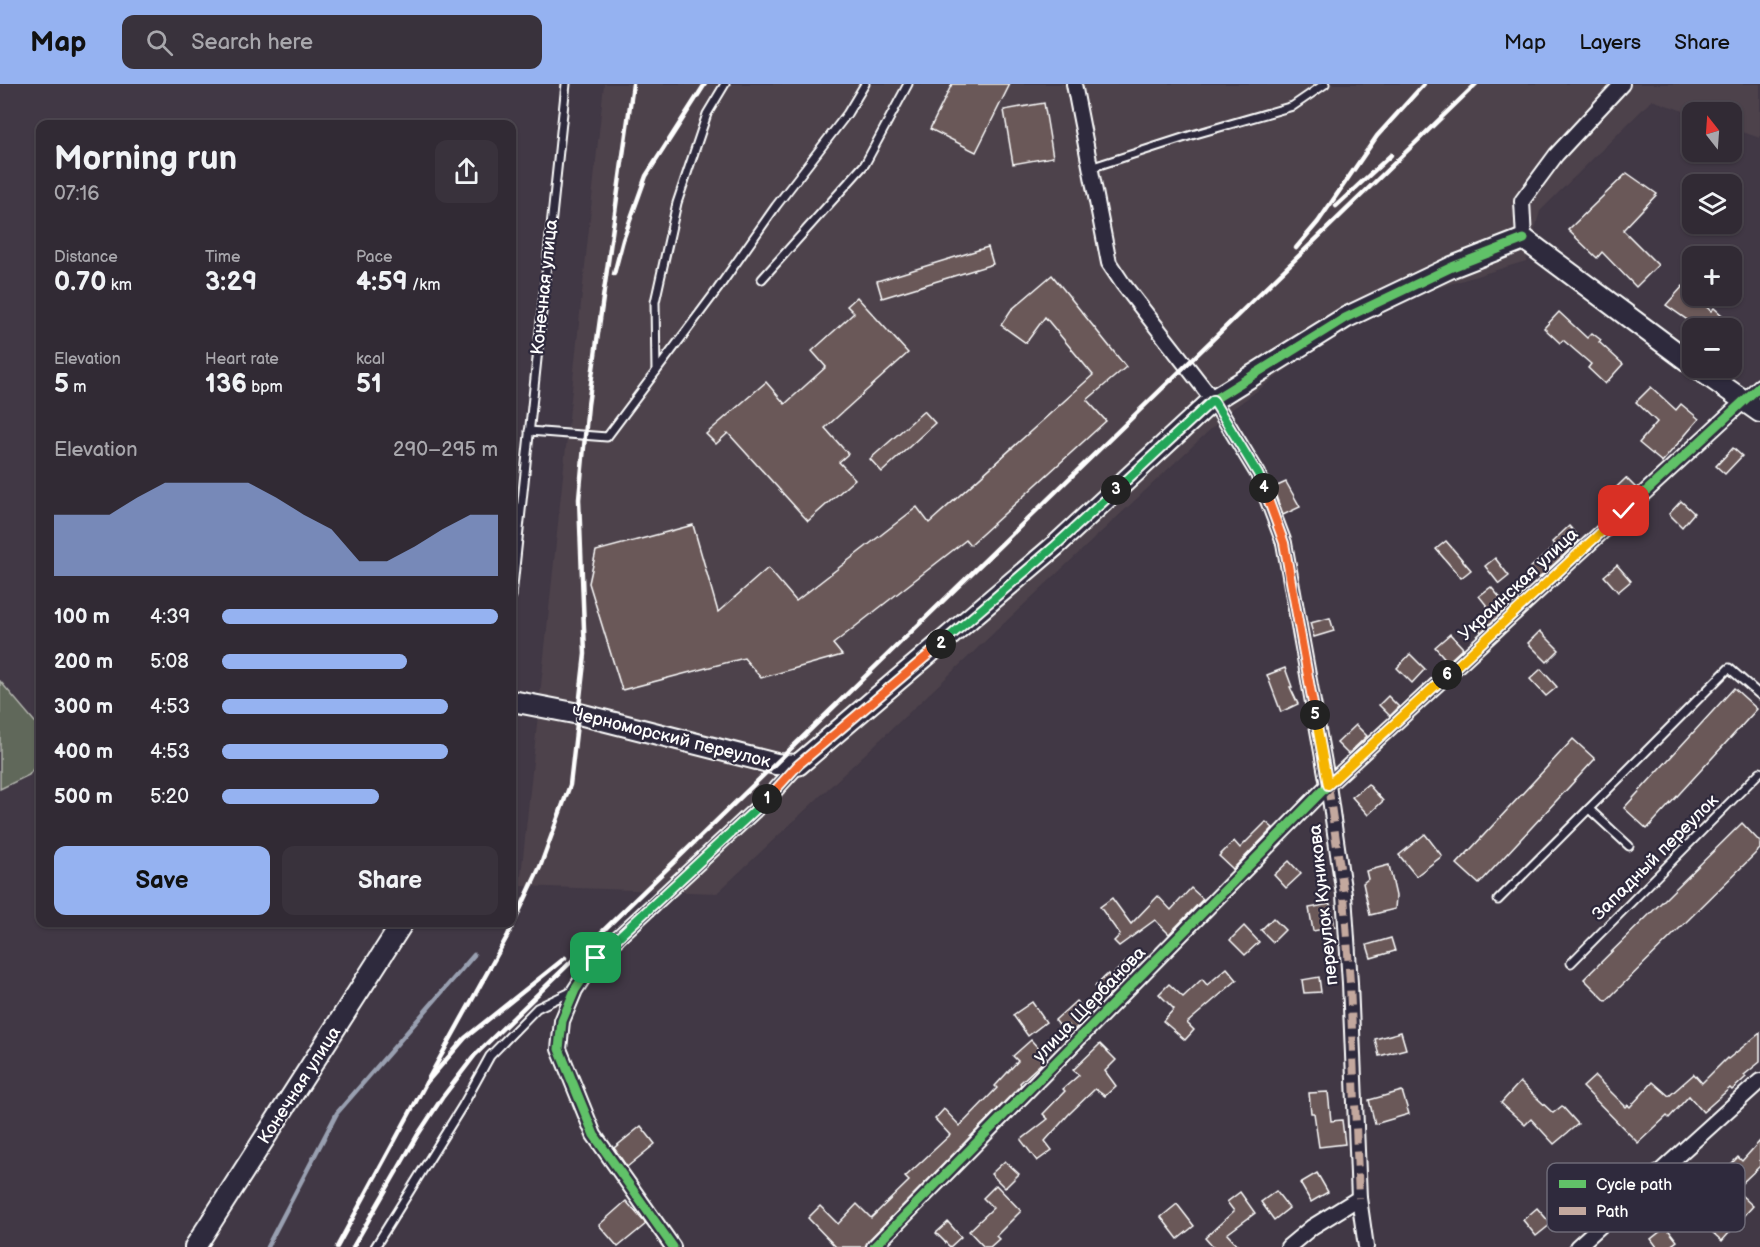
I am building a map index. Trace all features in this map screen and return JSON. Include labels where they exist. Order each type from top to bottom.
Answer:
[{"type":"street","name":"переулок Куникова","points":[[1074,84],[1109,262],[1123,284],[1213,400],[1258,474],[1284,543],[1328,785],[1344,895],[1359,1198],[1366,1247]]},
{"type":"street","points":[[1524,238],[1522,201],[1556,155],[1622,84]]},
{"type":"street","points":[[1524,238],[1682,356]]},
{"type":"street","points":[[673,1247],[594,1135],[559,1049],[562,1022],[575,990],[596,958],[769,797],[798,765],[1056,545],[1213,400],[1345,318],[1452,267],[1524,238]]},
{"type":"street","points":[[1711,378],[1760,412]]},
{"type":"street","name":"Украинская улица","points":[[1328,785],[1760,386]]},
{"type":"street","name":"Черноморский переулок","points":[[516,702],[579,714],[776,764],[798,765]]},
{"type":"street","name":"улица Щербанова","points":[[874,1247],[1328,785]]},
{"type":"street","name":"Конечная улица","points":[[195,1247],[400,927]]},
{"type":"street","points":[[1670,1163],[1760,1081]]},
{"type":"street","points":[[1288,1247],[1312,1227],[1359,1198]]},
{"type":"street","points":[[1577,1247],[1594,1232]]},
{"type":"lane","name":"Конечная улица","points":[[516,557],[566,84]]},
{"type":"lane","points":[[657,371],[655,302],[677,203],[707,114],[725,84]]},
{"type":"lane","points":[[529,431],[607,437],[776,206],[847,114],[865,84]]},
{"type":"lane","points":[[762,279],[865,164],[908,84]]},
{"type":"lane","points":[[1090,168],[1293,106],[1324,84]]},
{"type":"lane","points":[[1498,900],[1729,668],[1760,695]]},
{"type":"lane","name":"Западный переулок","points":[[1571,963],[1760,772]]},
{"type":"lane","points":[[1589,809],[1629,846]]},
{"type":"lane","points":[[375,1247],[463,1105],[489,1056],[537,1008],[575,990]]},
{"type":"shaded area","points":[[604,84],[1760,84],[1760,138],[1742,132],[1742,102],[1682,102],[1682,110],[1652,100],[1540,211],[1526,261],[1371,308],[1231,410],[717,893],[520,886]]},
{"type":"green space","points":[[0,681],[36,723],[36,765],[29,775],[0,789]]},
{"type":"building","points":[[952,84],[1010,84],[976,152],[930,129]]},
{"type":"building","points":[[1044,103],[1053,157],[1013,164],[1004,110]]},
{"type":"building","points":[[1627,173],[1657,194],[1623,230],[1658,265],[1636,287],[1602,252],[1597,258],[1568,230]]},
{"type":"building","points":[[988,247],[993,264],[882,298],[877,281]]},
{"type":"building","points":[[1052,275],[1126,367],[1087,400],[1106,421],[970,545],[966,540],[833,644],[842,655],[761,678],[744,658],[622,690],[589,583],[596,551],[693,525],[718,612],[768,568],[796,601],[917,507],[929,523],[1093,375],[1045,317],[1026,343],[1001,325],[1011,310]]},
{"type":"building","points":[[1682,287],[1682,306],[1705,306],[1711,311],[1714,308],[1725,318],[1685,318],[1666,305]]},
{"type":"building","points":[[857,297],[908,353],[825,428],[848,454],[839,462],[855,479],[808,521],[728,433],[716,444],[706,434],[766,382],[785,404],[826,367],[812,351],[854,313],[847,306]]},
{"type":"building","points":[[1559,312],[1587,338],[1592,333],[1601,340],[1599,342],[1623,364],[1605,384],[1588,368],[1591,364],[1563,340],[1560,343],[1544,328]]},
{"type":"building","points":[[1651,387],[1676,410],[1681,404],[1699,419],[1662,462],[1639,443],[1657,422],[1636,402]]},
{"type":"building","points":[[924,411],[935,423],[882,472],[870,459]]},
{"type":"building","points":[[1733,448],[1742,456],[1725,474],[1716,466]]},
{"type":"building","points":[[1626,478],[1636,488],[1610,513],[1600,503]]},
{"type":"building","points":[[1286,482],[1300,507],[1283,515],[1273,488]]},
{"type":"building","points":[[1681,501],[1694,513],[1682,527],[1669,514]]},
{"type":"building","points":[[1569,526],[1579,537],[1577,539],[1579,541],[1539,578],[1530,568],[1555,546],[1552,542]]},
{"type":"building","points":[[1446,541],[1471,570],[1461,578],[1436,549]]},
{"type":"building","points":[[1495,558],[1509,576],[1499,584],[1485,566]]},
{"type":"building","points":[[1617,565],[1631,581],[1618,592],[1604,576]]},
{"type":"building","points":[[1491,587],[1508,607],[1481,632],[1475,625],[1491,611],[1479,596]]},
{"type":"building","points":[[1330,618],[1334,631],[1314,637],[1310,623]]},
{"type":"building","points":[[1540,631],[1559,650],[1547,662],[1528,643]]},
{"type":"building","points":[[1450,634],[1463,648],[1448,662],[1435,647]]},
{"type":"building","points":[[1410,654],[1425,669],[1412,683],[1397,668]]},
{"type":"building","points":[[1285,668],[1298,704],[1281,712],[1267,675]]},
{"type":"building","points":[[1541,669],[1557,687],[1546,696],[1530,679]]},
{"type":"building","points":[[1734,688],[1757,709],[1647,829],[1624,808]]},
{"type":"building","points":[[1388,696],[1399,707],[1390,716],[1379,705]]},
{"type":"building","points":[[1356,725],[1367,736],[1348,754],[1337,743]]},
{"type":"building","points":[[1573,739],[1595,759],[1479,884],[1457,864]]},
{"type":"building","points":[[1368,784],[1383,801],[1368,815],[1352,797]]},
{"type":"building","points":[[1266,822],[1273,828],[1233,869],[1219,856],[1234,841],[1240,848]]},
{"type":"building","points":[[1742,823],[1760,842],[1760,849],[1606,1001],[1584,979]]},
{"type":"building","points":[[1425,834],[1442,856],[1416,876],[1399,855]]},
{"type":"building","points":[[1289,861],[1301,874],[1286,888],[1274,875]]},
{"type":"building","points":[[1389,865],[1396,896],[1395,909],[1370,915],[1363,883],[1368,879],[1366,871]]},
{"type":"building","points":[[1191,888],[1203,899],[1169,934],[1155,920],[1119,946],[1114,941],[1120,935],[1100,907],[1112,898],[1131,924],[1158,896],[1171,910]]},
{"type":"building","points":[[1330,904],[1335,927],[1313,931],[1309,908]]},
{"type":"building","points":[[1273,918],[1285,930],[1273,942],[1261,930]]},
{"type":"building","points":[[1244,926],[1259,942],[1245,955],[1230,940]]},
{"type":"building","points":[[1391,938],[1395,951],[1371,958],[1367,945]]},
{"type":"building","points":[[1130,958],[1138,966],[1106,998],[1095,986],[1108,974],[1110,977]]},
{"type":"building","points":[[1227,968],[1237,980],[1187,1023],[1194,1030],[1185,1040],[1163,1021],[1174,1009],[1159,994],[1169,984],[1183,997],[1202,979],[1207,985]]},
{"type":"building","points":[[1319,977],[1321,992],[1304,993],[1302,980]]},
{"type":"building","points":[[1076,1001],[1089,1015],[1073,1031],[1068,1025],[1063,1030],[1055,1020]]},
{"type":"building","points":[[1032,1002],[1046,1022],[1028,1036],[1013,1015]]},
{"type":"building","points":[[1401,1032],[1406,1049],[1379,1056],[1375,1039]]},
{"type":"building","points":[[1760,1033],[1760,1062],[1744,1075],[1746,1077],[1732,1090],[1730,1088],[1703,1112],[1689,1096],[1669,1118],[1667,1116],[1638,1143],[1583,1087],[1595,1076],[1626,1107],[1628,1105],[1630,1107],[1653,1082],[1669,1096],[1694,1074],[1702,1083],[1727,1058]]},
{"type":"building","points":[[1031,1040],[1047,1058],[1020,1083],[1021,1085],[868,1241],[865,1247],[836,1247],[808,1218],[820,1206],[838,1224],[857,1204],[871,1218],[909,1181],[905,1177],[950,1135],[935,1119],[944,1109],[960,1126],[997,1088],[995,1086],[1018,1061],[1013,1056]]},
{"type":"building","points":[[1100,1044],[1116,1060],[1105,1071],[1116,1086],[1105,1096],[1095,1089],[1045,1141],[1052,1150],[1037,1161],[1021,1140],[1048,1119],[1043,1114],[1065,1091],[1063,1089],[1079,1075],[1073,1070]]},
{"type":"building","points":[[1520,1082],[1553,1113],[1562,1106],[1578,1124],[1554,1144],[1531,1119],[1525,1125],[1501,1103]]},
{"type":"building","points":[[1402,1091],[1409,1114],[1375,1124],[1369,1100]]},
{"type":"building","points":[[1328,1092],[1331,1121],[1342,1120],[1345,1144],[1319,1147],[1309,1093]]},
{"type":"building","points":[[641,1126],[655,1144],[627,1167],[614,1148]]},
{"type":"building","points":[[1760,1141],[1760,1166],[1745,1180],[1745,1163],[1732,1163],[1738,1157],[1742,1161]]},
{"type":"building","points":[[1005,1161],[1019,1174],[1005,1188],[991,1174]]},
{"type":"building","points":[[1317,1173],[1328,1192],[1311,1202],[1300,1183]]},
{"type":"building","points":[[996,1185],[1021,1211],[996,1236],[999,1239],[990,1247],[984,1247],[969,1231],[993,1208],[983,1198]]},
{"type":"building","points":[[1276,1191],[1289,1208],[1274,1220],[1261,1202]]},
{"type":"building","points":[[1240,1192],[1255,1213],[1227,1234],[1239,1247],[1213,1247],[1205,1238],[1234,1211],[1227,1202]]},
{"type":"building","points":[[1745,1199],[1753,1206],[1745,1215]]},
{"type":"building","points":[[626,1201],[646,1224],[618,1247],[599,1225]]},
{"type":"building","points":[[1177,1204],[1194,1226],[1178,1239],[1161,1217]]},
{"type":"building","points":[[1537,1208],[1547,1219],[1547,1227],[1536,1236],[1523,1220]]},
{"type":"building","points":[[948,1222],[961,1237],[950,1247],[936,1233]]},
{"type":"building","points":[[1660,1232],[1670,1232],[1677,1241],[1669,1247],[1657,1247],[1651,1239]]},
{"type":"building","points":[[1712,1232],[1730,1232],[1722,1241]]},
{"type":"waterway","points":[[267,1247],[337,1113],[474,955]]},
{"type":"railway","points":[[516,918],[540,867],[570,785],[585,654],[579,499],[588,405],[633,84]]},
{"type":"railway","points":[[614,274],[623,240],[646,176],[705,84]]},
{"type":"railway","points":[[1296,248],[1318,222],[1377,136],[1424,84]]},
{"type":"railway","points":[[353,1247],[417,1136],[475,1055],[1476,84]]},
{"type":"railway","points":[[1336,206],[1391,155]]},
{"type":"railway","points":[[426,1083],[512,927]]},
{"type":"railway","points":[[337,1247],[426,1083],[465,1038],[565,958]]},
{"type":"marked path","points":[[1328,785],[1344,895],[1359,1198]]},
{"type":"cycle path","points":[[673,1247],[594,1135],[559,1049],[562,1021],[575,990],[596,958],[769,797],[798,765],[1056,545],[1213,400],[1345,318],[1452,267],[1524,239]]},
{"type":"cycle path","points":[[874,1247],[1328,785],[1760,386]]},
{"type":"route","points":[[596,958],[769,797],[798,765],[1056,545],[1213,400],[1258,474],[1284,543],[1328,785],[1624,511]]}]
